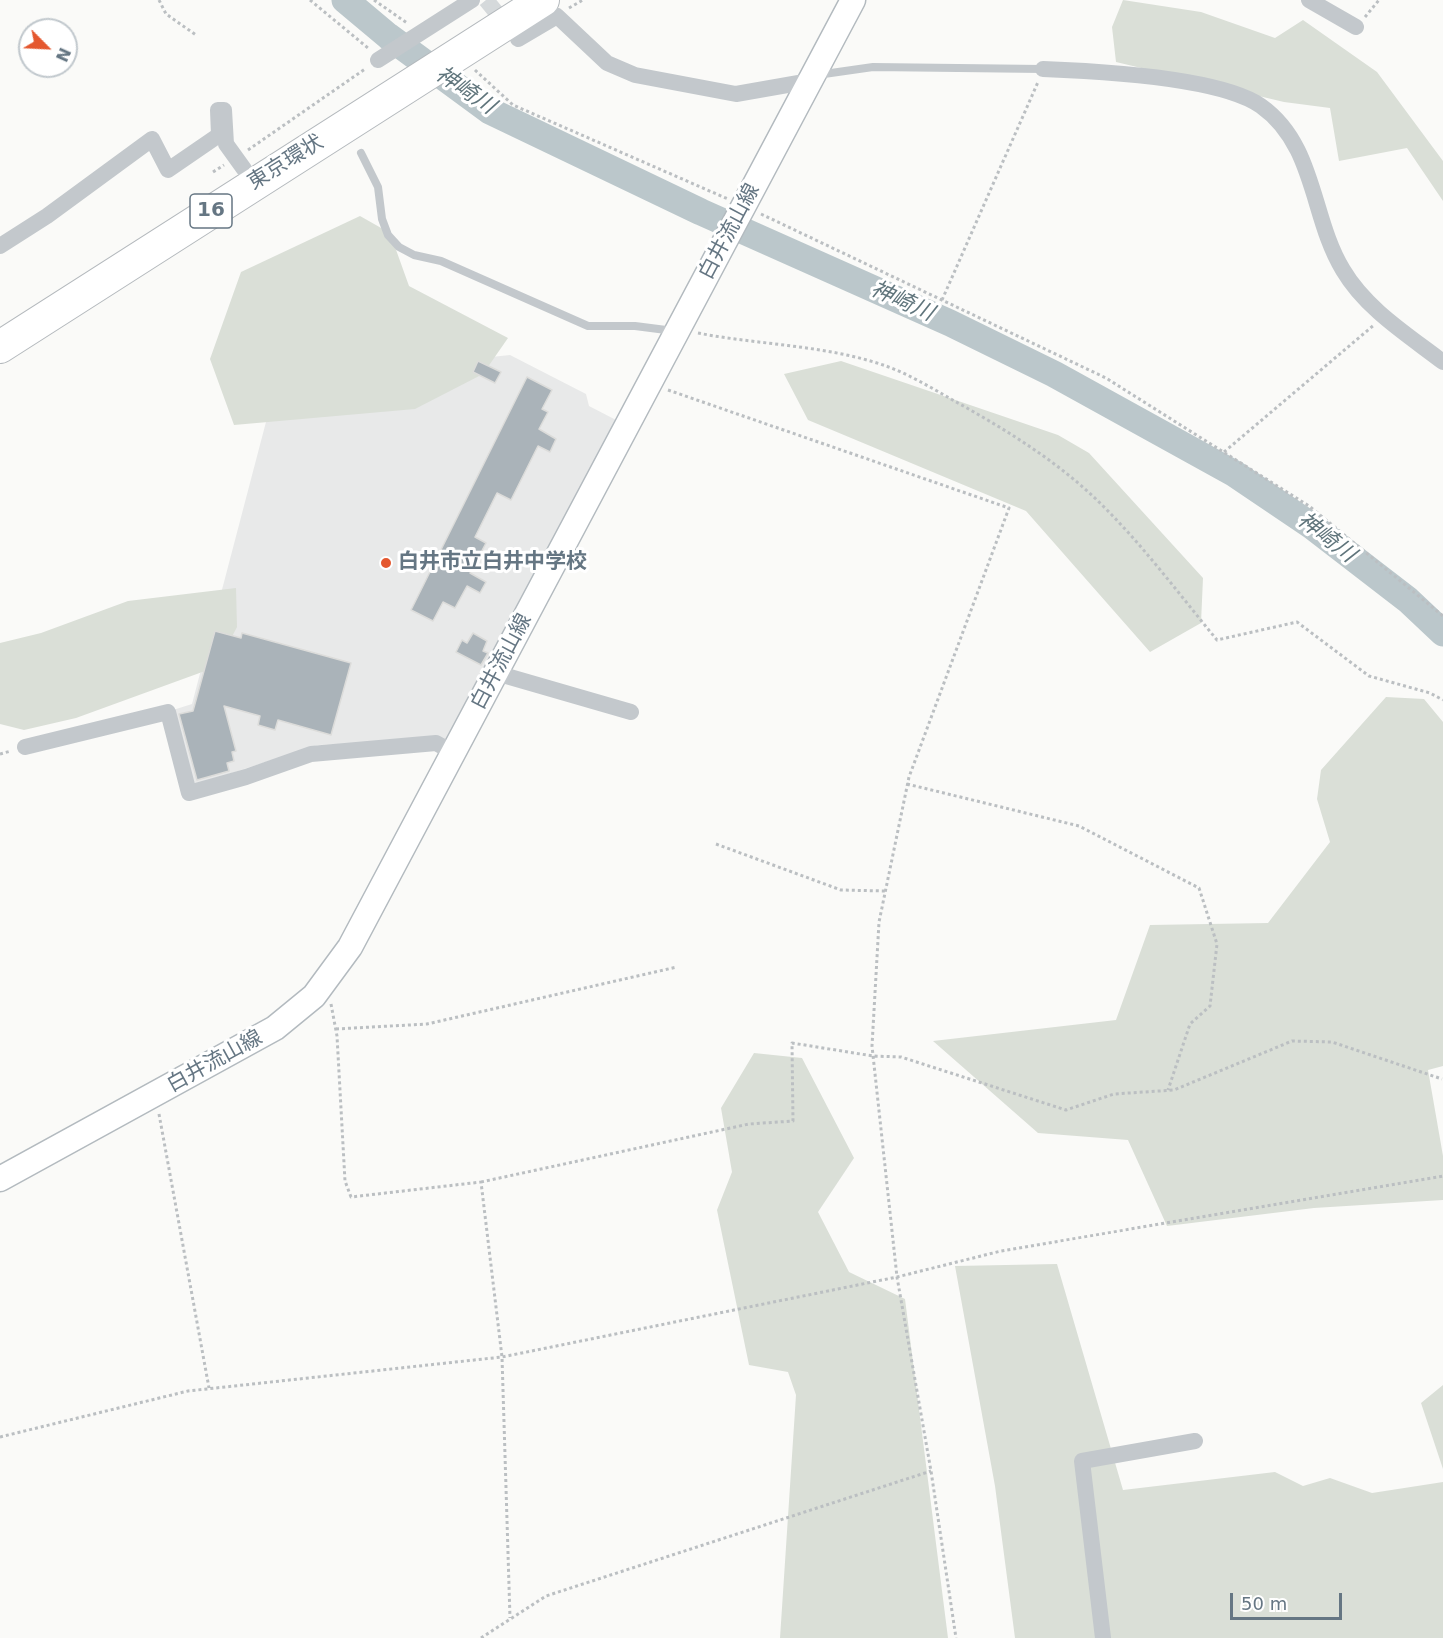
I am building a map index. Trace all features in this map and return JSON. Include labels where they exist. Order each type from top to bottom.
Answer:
[{"type":"highway","name":"東京環状","points":[[447,52],[511,0]]},
{"type":"highway","name":"東京環状","points":[[0,325],[239,161],[392,73],[447,52],[543,0]]},
{"type":"highway","name":"東京環状","points":[[0,347],[392,73]]},
{"type":"main road","name":"白井流山線","points":[[0,1179],[275,1028],[297,1013],[327,982],[350,947],[454,753],[853,0]]},
{"type":"street","points":[[447,52],[472,0]]},
{"type":"street","points":[[1309,0],[1356,27]]},
{"type":"street","points":[[518,39],[557,16],[607,63],[642,77],[736,94],[812,78]]},
{"type":"street","points":[[1043,69],[1111,72],[1167,80],[1226,91],[1260,105],[1274,117],[1292,139],[1308,172],[1328,242],[1343,272],[1384,316],[1443,362]]},
{"type":"street","points":[[0,246],[48,216],[152,139],[168,170],[219,135],[218,110],[224,110],[226,144],[239,161]]},
{"type":"street","points":[[496,673],[630,712]]},
{"type":"street","points":[[25,747],[168,712],[189,793],[246,777],[311,754],[436,743],[454,753]]},
{"type":"street","points":[[1103,1638],[1082,1461],[1195,1441]]},
{"type":"lane","points":[[812,78],[873,67],[1043,69]]},
{"type":"lane","points":[[361,153],[378,187],[382,219],[388,235],[399,247],[414,255],[441,261],[588,326],[635,326],[678,331]]},
{"type":"path","points":[[159,0],[165,14],[196,35]]},
{"type":"path","points":[[213,172],[239,161],[299,117],[392,73],[360,40],[310,0]]},
{"type":"path","points":[[374,0],[447,52],[513,105],[743,206],[1106,378],[1309,506],[1443,616]]},
{"type":"path","points":[[1356,27],[1379,0]]},
{"type":"path","points":[[942,300],[1043,69]]},
{"type":"path","points":[[1224,452],[1384,316]]},
{"type":"path","points":[[678,331],[749,343],[815,350],[884,365],[909,375],[997,424],[1057,466],[1099,502],[1217,640],[1297,622],[1369,676],[1430,693],[1443,700]]},
{"type":"path","points":[[649,384],[1009,508],[908,784],[879,922],[873,1056],[897,1277],[931,1471],[956,1638]]},
{"type":"path","points":[[908,784],[1079,826],[1199,888],[1217,944],[1210,1006],[1190,1023],[1168,1090]]},
{"type":"path","points":[[716,844],[841,890],[885,891]]},
{"type":"path","points":[[336,1029],[427,1024],[677,967]]},
{"type":"path","points":[[327,982],[336,1029],[345,1181],[351,1197],[481,1182],[749,1124],[793,1121],[792,1043],[873,1056],[901,1057],[1066,1110],[1114,1094],[1168,1090],[1292,1041],[1332,1042],[1442,1079]]},
{"type":"path","points":[[156,1095],[209,1388]]},
{"type":"path","points":[[0,1437],[188,1391],[502,1357],[897,1277],[1001,1251],[1443,1176]]},
{"type":"path","points":[[481,1182],[502,1357],[510,1618]]},
{"type":"path","points":[[481,1638],[546,1596],[931,1471]]},
{"type":"shaded area","points":[[1123,0],[1201,12],[1275,38],[1303,20],[1377,72],[1443,161],[1443,201],[1407,148],[1339,161],[1330,108],[1284,102],[1116,62],[1112,27]]},
{"type":"shaded area","points":[[360,216],[390,233],[409,286],[508,338],[483,374],[415,409],[234,425],[210,359],[241,272]]},
{"type":"shaded area","name":"白井市立白井中学校","points":[[510,355],[586,394],[589,406],[618,421],[449,741],[318,745],[192,786],[173,710],[192,704],[277,380]]},
{"type":"shaded area","points":[[841,361],[1058,435],[1089,453],[1203,578],[1201,623],[1150,652],[1026,511],[808,420],[784,374]]},
{"type":"shaded area","points":[[236,588],[237,627],[216,667],[76,718],[24,730],[0,724],[0,643],[41,633],[128,601]]},
{"type":"shaded area","points":[[1386,697],[1424,699],[1443,722],[1443,1066],[1428,1070],[1443,1156],[1443,1200],[1314,1208],[1167,1226],[1128,1140],[1038,1133],[933,1041],[1116,1020],[1150,925],[1268,923],[1330,842],[1317,799],[1321,770]]},
{"type":"shaded area","points":[[754,1053],[802,1058],[854,1158],[818,1212],[849,1272],[905,1299],[948,1638],[780,1638],[796,1395],[788,1372],[749,1365],[717,1210],[732,1172],[721,1108]]},
{"type":"shaded area","points":[[1057,1264],[1123,1490],[1275,1472],[1303,1486],[1330,1478],[1372,1493],[1443,1482],[1443,1638],[1015,1638],[995,1486],[955,1266]]},
{"type":"shaded area","points":[[1443,1385],[1443,1469],[1421,1403]]},
{"type":"building","points":[[478,361],[501,372],[495,383],[473,372]]},
{"type":"building","points":[[527,377],[552,390],[542,409],[548,412],[539,429],[556,439],[550,452],[538,446],[511,500],[497,493],[475,537],[486,543],[470,573],[486,582],[480,593],[467,586],[455,608],[443,602],[433,621],[411,610]]},
{"type":"building","points":[[215,631],[241,638],[242,633],[351,663],[331,735],[278,720],[275,730],[258,725],[260,716],[224,706],[236,751],[232,752],[234,761],[227,763],[229,771],[197,780],[179,714],[193,711]]},
{"type":"building","points":[[473,633],[487,641],[483,651],[488,653],[481,665],[456,652],[462,640],[467,643]]},
{"type":"waterway","name":"神崎川","points":[[345,0],[388,36],[490,111],[701,212],[950,323],[1054,374],[1235,474],[1312,526],[1408,600],[1443,633]]},
{"type":"tunnel","points":[[486,0],[510,29]]},
{"type":"place","name":"白井市立白井中学校","points":[[386,563]]}]
